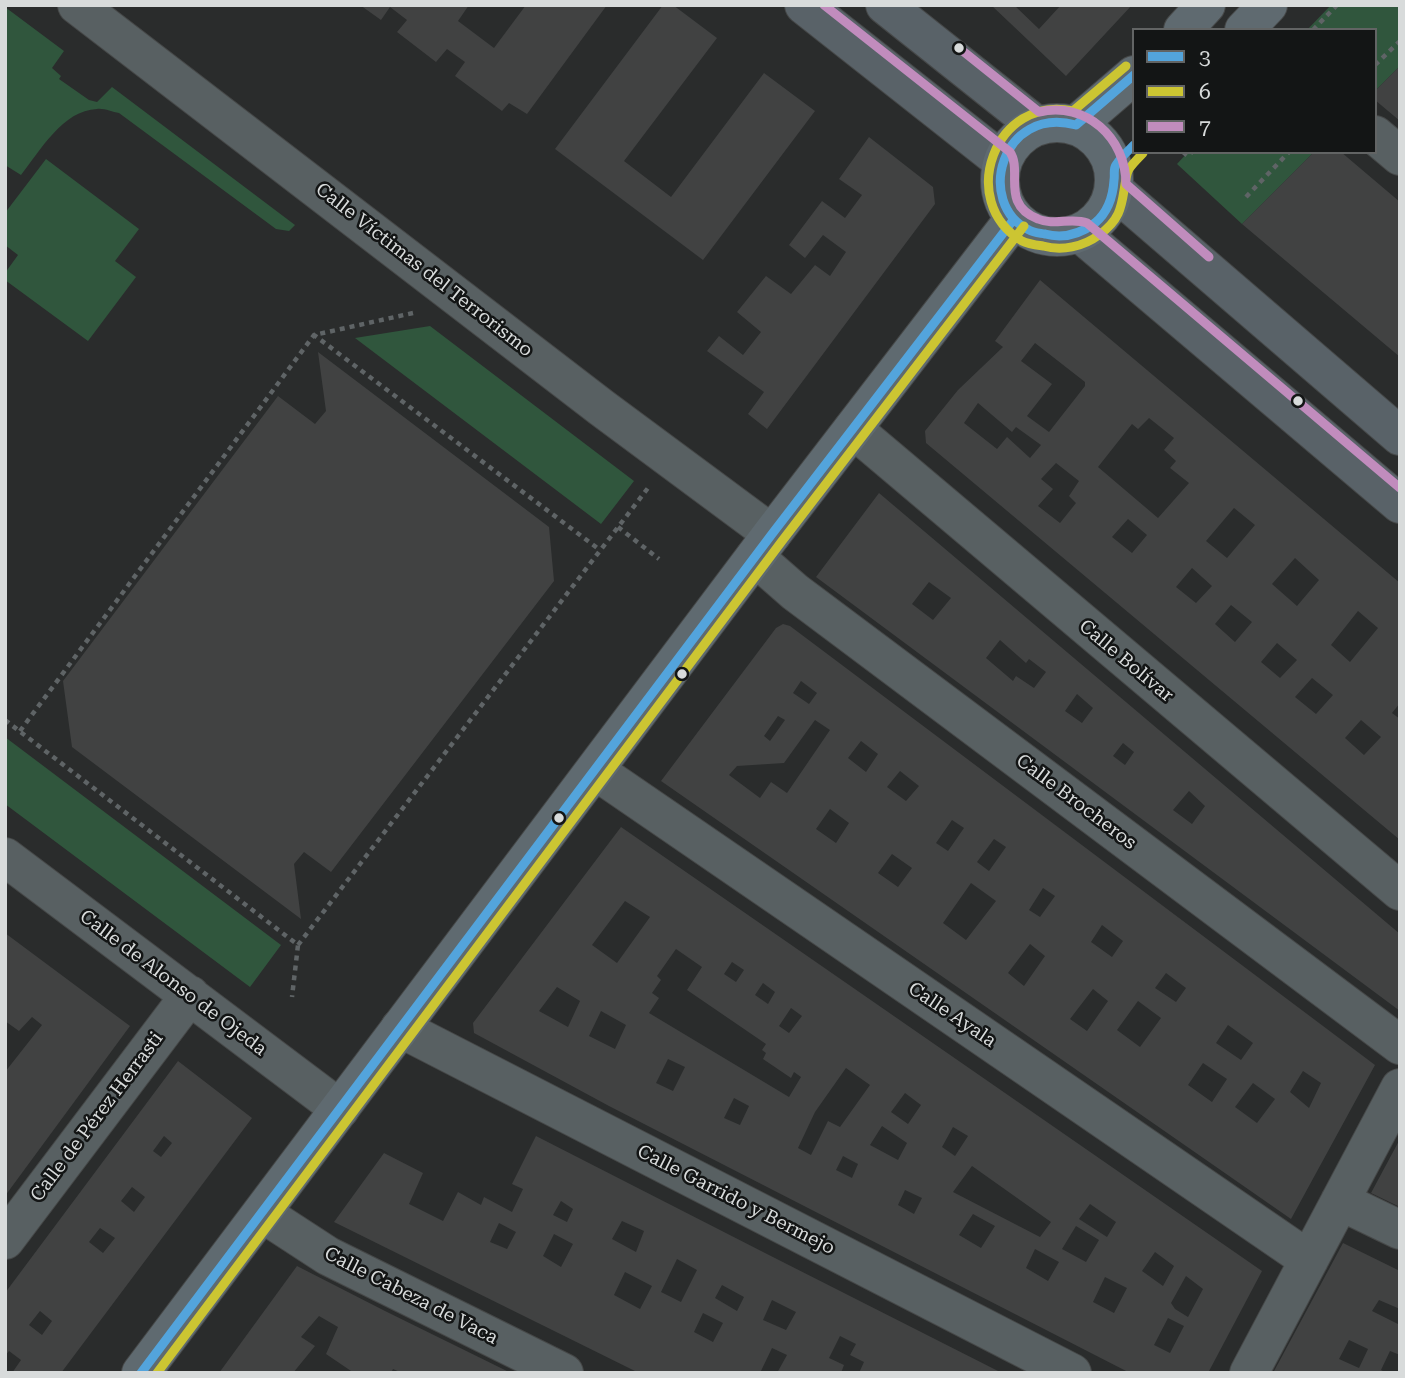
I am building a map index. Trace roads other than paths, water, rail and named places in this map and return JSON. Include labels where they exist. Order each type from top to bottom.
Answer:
[{"type":"main road","points":[[804,5],[1002,161]]},
{"type":"main road","points":[[885,5],[1036,125]]},
{"type":"main road","points":[[1185,28],[1206,5]]},
{"type":"main road","points":[[1246,28],[1268,5]]},
{"type":"main road","points":[[1076,125],[1132,77]]},
{"type":"main road","points":[[1121,167],[1108,208],[1096,223],[1080,233],[1062,237],[1044,236],[1027,230],[1014,219],[1003,201],[999,181],[1002,161],[1015,139],[1036,125],[1055,121],[1076,125],[1101,141],[1121,167],[1400,436]]},
{"type":"main road","points":[[141,1373],[1014,219]]},
{"type":"main road","points":[[1080,233],[1400,504]]},
{"type":"street","name":"Calle Víctimas del Terrorismo","points":[[77,5],[602,408],[764,546]]},
{"type":"street","points":[[1377,137],[1400,156]]},
{"type":"street","name":"Calle Bolívar","points":[[853,429],[1400,891]]},
{"type":"street","name":"Calle Brocheros","points":[[764,546],[795,592],[1400,1045]]},
{"type":"street","name":"Calle Ayala","points":[[596,771],[1309,1260]]},
{"type":"street","name":"Calle de Alonso de Ojeda","points":[[5,857],[340,1109]]},
{"type":"street","name":"Calle de Pérez Herrasti","points":[[5,1240],[190,996]]},
{"type":"street","name":"Calle Garrido y Bermejo","points":[[400,1028],[1072,1373]]},
{"type":"street","points":[[1249,1373],[1400,1088]]},
{"type":"street","points":[[1340,1201],[1400,1230]]},
{"type":"street","name":"Calle Cabeza de Vaca","points":[[262,1213],[328,1256],[564,1373]]}]
